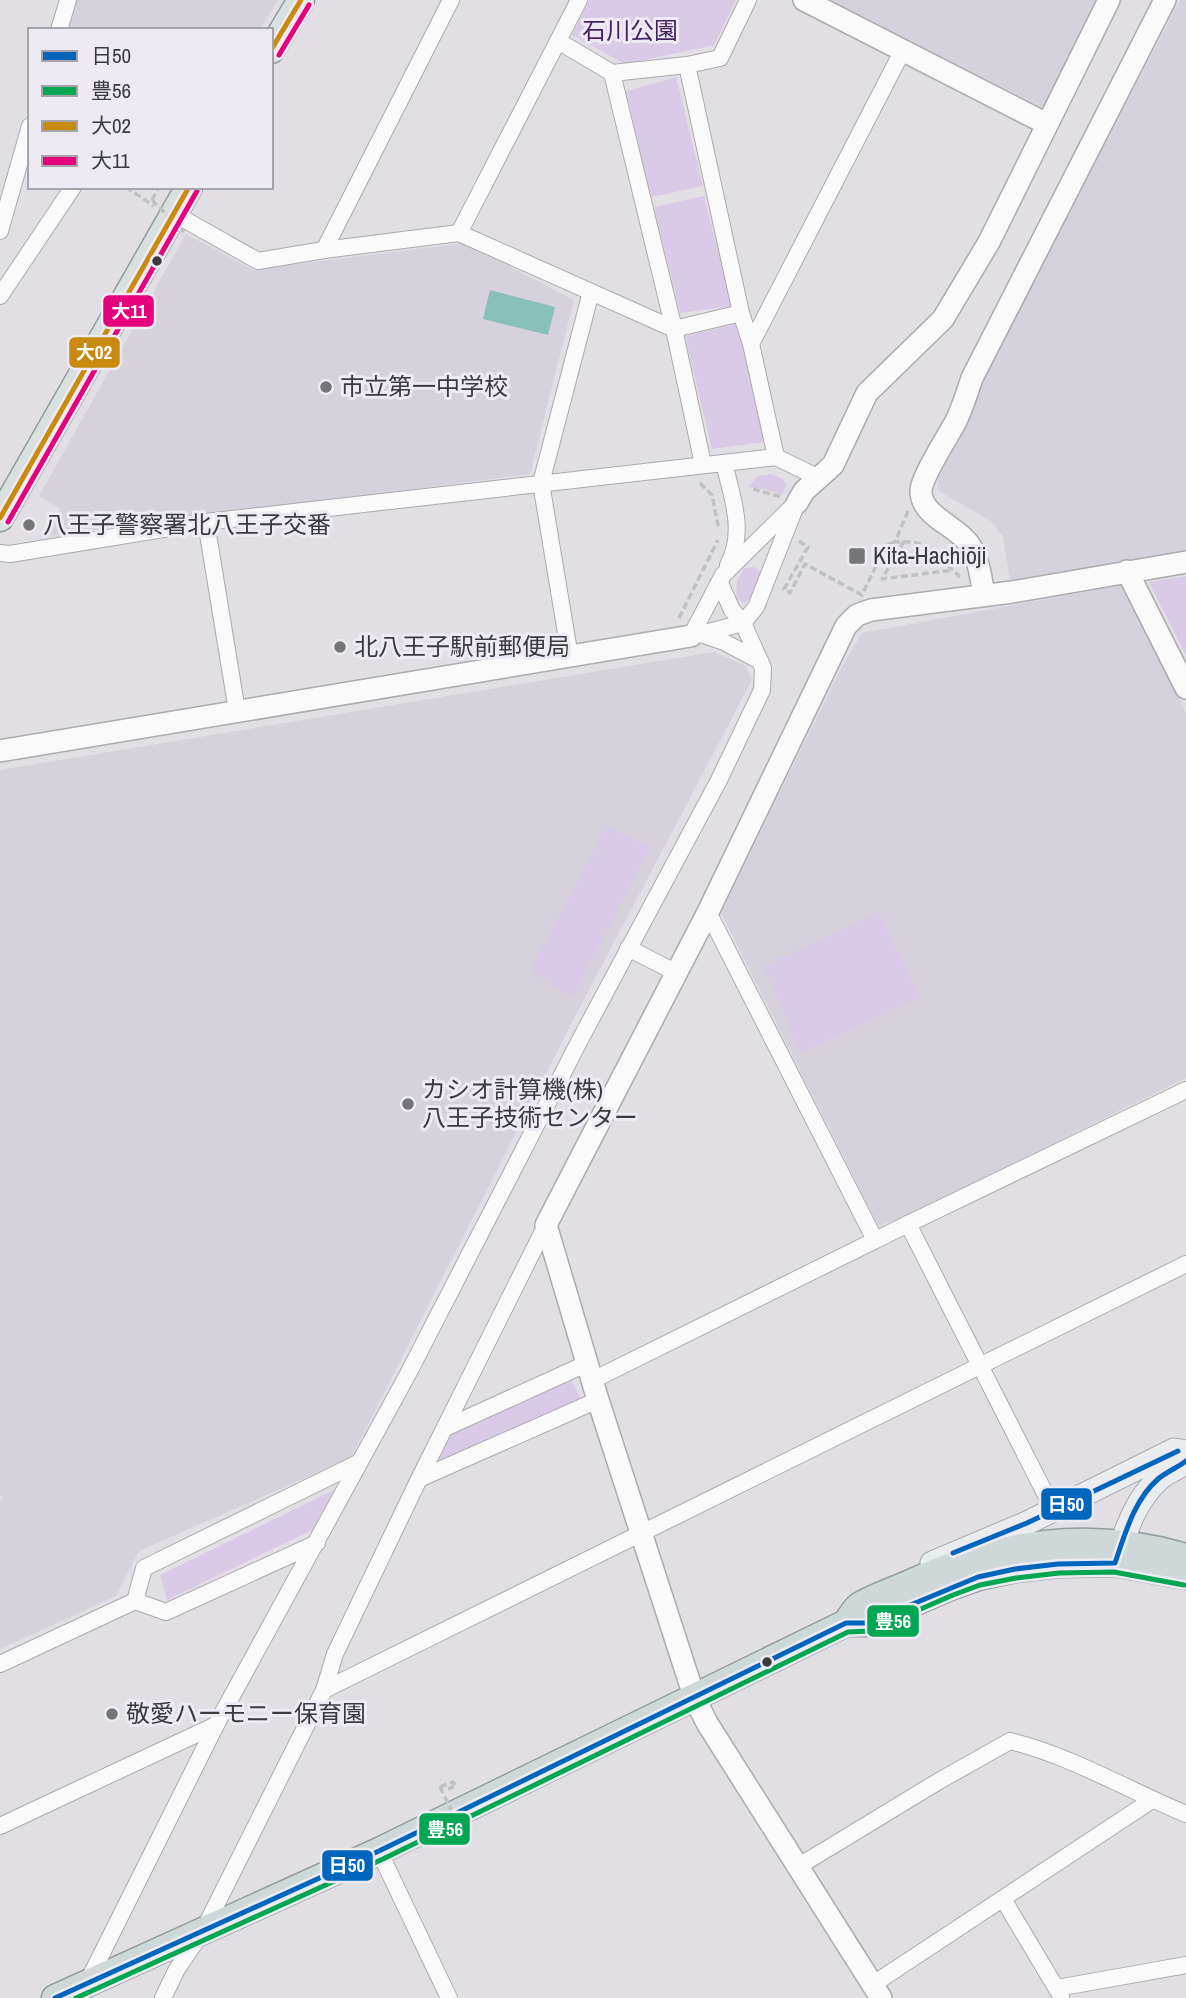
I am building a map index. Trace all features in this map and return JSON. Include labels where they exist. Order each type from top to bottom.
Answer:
[{"type":"highway","points":[[55,1998],[89,1987],[197,1934],[379,1851],[846,1623],[858,1607],[970,1558],[1007,1549],[1059,1543],[1118,1553],[1186,1557]]},
{"type":"highway","points":[[846,1623],[867,1623],[978,1577],[1118,1553],[1186,1576]]},
{"type":"main road","points":[[273,47],[301,0]]},
{"type":"main road","points":[[0,518],[166,213],[187,189]]},
{"type":"main road","points":[[880,1597],[890,1584],[960,1549],[1027,1522],[1174,1450],[1186,1452]]},
{"type":"main road","points":[[1118,1553],[1145,1493],[1161,1476],[1186,1461]]},
{"type":"street","points":[[60,28],[68,0]]},
{"type":"street","points":[[324,250],[451,0]]},
{"type":"street","points":[[459,233],[579,0]]},
{"type":"street","points":[[558,41],[612,74],[720,58],[748,0]]},
{"type":"street","points":[[804,0],[1047,124]]},
{"type":"street","points":[[722,579],[757,544],[790,500],[833,465],[867,394],[943,318],[989,242],[1110,0]]},
{"type":"street","points":[[984,595],[970,545],[961,534],[929,511],[922,500],[921,487],[956,421],[972,378],[1166,0]]},
{"type":"street","points":[[751,344],[903,50]]},
{"type":"street","points":[[687,65],[741,313],[751,344],[776,457]]},
{"type":"street","points":[[612,74],[674,329],[703,464]]},
{"type":"street","points":[[0,231],[28,133]]},
{"type":"street","points":[[0,296],[72,189]]},
{"type":"street","points":[[166,213],[258,261],[459,233],[674,329],[741,313]]},
{"type":"street","points":[[570,657],[541,483],[591,292]]},
{"type":"street","points":[[0,553],[10,554],[206,522],[776,457],[819,478]]},
{"type":"street","points":[[696,635],[736,552],[738,542],[733,501],[724,463]]},
{"type":"street","points":[[0,751],[570,657],[696,635],[743,623],[756,607],[774,566],[790,500]]},
{"type":"street","points":[[733,501],[747,530],[774,566]]},
{"type":"street","points":[[206,522],[237,711]]},
{"type":"street","points":[[163,1998],[324,1690],[335,1654],[419,1479],[546,1225],[708,912],[846,626],[857,615],[871,610],[984,595],[1186,562]]},
{"type":"street","points":[[1127,571],[1186,688]]},
{"type":"street","points":[[89,1987],[216,1725],[408,1374],[628,948],[719,780],[762,690],[763,668],[743,623],[732,610],[722,579]]},
{"type":"street","points":[[696,635],[724,642],[760,661]]},
{"type":"street","points":[[708,912],[875,1240]]},
{"type":"street","points":[[628,948],[677,973]]},
{"type":"street","points":[[419,1479],[593,1381],[875,1240],[1186,1090]]},
{"type":"street","points":[[908,1224],[1053,1509]]},
{"type":"street","points":[[546,1225],[640,1535],[695,1699],[707,1723],[876,1991],[1003,1899],[1152,1800]]},
{"type":"street","points":[[324,1690],[1186,1264]]},
{"type":"street","points":[[445,1428],[593,1381]]},
{"type":"street","points":[[135,1601],[144,1568],[358,1463]]},
{"type":"street","points":[[0,1664],[135,1601],[166,1612],[317,1543]]},
{"type":"street","points":[[0,1826],[216,1725]]},
{"type":"street","points":[[799,1866],[1010,1741],[1075,1764],[1186,1814]]},
{"type":"street","points":[[379,1851],[449,1998]]},
{"type":"street","points":[[1003,1899],[1059,1993],[1186,1965]]},
{"type":"path","points":[[129,189],[166,213]]},
{"type":"path","points":[[160,189],[166,213]]},
{"type":"path","points":[[667,620],[680,618],[720,535],[712,495],[700,484]]},
{"type":"path","points":[[752,489],[790,500]]},
{"type":"path","points":[[895,542],[909,509]]},
{"type":"path","points":[[808,547],[784,589],[790,593],[805,564],[837,579],[862,595],[886,545],[914,540],[934,550],[960,577]]},
{"type":"path","points":[[904,541],[882,579],[953,570]]},
{"type":"path","points":[[448,1789],[456,1786],[453,1782],[440,1787],[461,1830]]},
{"type":"shaded area","points":[[68,0],[278,0],[261,28],[60,28]]},
{"type":"shaded area","points":[[829,0],[1096,0],[1044,108]]},
{"type":"shaded area","points":[[1180,0],[1186,0],[1186,551],[1010,581],[1003,537],[991,521],[937,490],[938,479],[967,422],[983,378]]},
{"type":"shaded area","name":"市立第一中学校","points":[[186,234],[253,270],[464,243],[574,300],[530,474],[41,537],[61,509],[39,496]]},
{"type":"shaded area","points":[[490,290],[555,307],[548,335],[483,319]]},
{"type":"shaded area","points":[[1122,585],[1186,713],[1186,1078],[907,1216],[878,1226],[721,913],[841,668],[862,633]]},
{"type":"shaded area","points":[[714,652],[746,666],[752,680],[569,1028],[351,1458],[139,1551],[116,1596],[0,1649],[0,1500],[3,1498],[0,1494],[0,770]]},
{"type":"green space","name":"石川公園","points":[[589,0],[736,0],[714,45],[625,64],[572,35]]},
{"type":"green space","points":[[676,77],[703,186],[651,197],[626,91]]},
{"type":"green space","points":[[704,196],[732,306],[680,313],[654,207]]},
{"type":"green space","points":[[737,324],[764,442],[712,449],[685,336]]},
{"type":"green space","points":[[771,474],[783,479],[786,485],[782,495],[748,487],[758,476]]},
{"type":"green space","points":[[754,567],[761,572],[755,593],[745,603],[736,599],[737,581],[744,568]]},
{"type":"green space","points":[[1186,576],[1186,655],[1149,582]]},
{"type":"green space","points":[[606,827],[650,847],[572,998],[530,971]]},
{"type":"green space","points":[[878,912],[920,997],[801,1053],[763,966]]},
{"type":"green space","points":[[570,1377],[582,1401],[435,1468],[452,1430]]},
{"type":"green space","points":[[334,1490],[312,1530],[167,1600],[160,1575]]},
{"type":"transit line","name":"大02","points":[[273,47],[301,0]]},
{"type":"transit line","name":"大11","points":[[279,55],[309,5]]},
{"type":"transit line","name":"大02","points":[[0,518],[188,189]]},
{"type":"transit line","name":"大11","points":[[8,522],[197,191]]},
{"type":"transit line","name":"日50","points":[[953,1553],[1027,1523],[1178,1451]]},
{"type":"transit line","name":"日50","points":[[55,1998],[379,1851],[846,1623],[867,1623],[978,1577],[1058,1564],[1115,1563],[1131,1518],[1143,1497],[1158,1479],[1186,1461]]},
{"type":"transit line","name":"豊56","points":[[76,1998],[383,1859],[848,1632],[870,1631],[980,1585],[1016,1578],[1059,1573],[1114,1572],[1184,1585]]},
{"type":"place","name":"市立第一中学校","points":[[326,387]]},
{"type":"place","name":"八王子警察署北八王子交番","points":[[29,525]]},
{"type":"place","name":"Kita-Hachiōji","points":[[857,556]]},
{"type":"place","name":"北八王子駅前郵便局","points":[[340,647]]},
{"type":"place","name":"カシオ計算機(株) 八王子技術センター","points":[[408,1104]]},
{"type":"place","name":"敬愛ハーモニー保育園","points":[[112,1714]]}]
